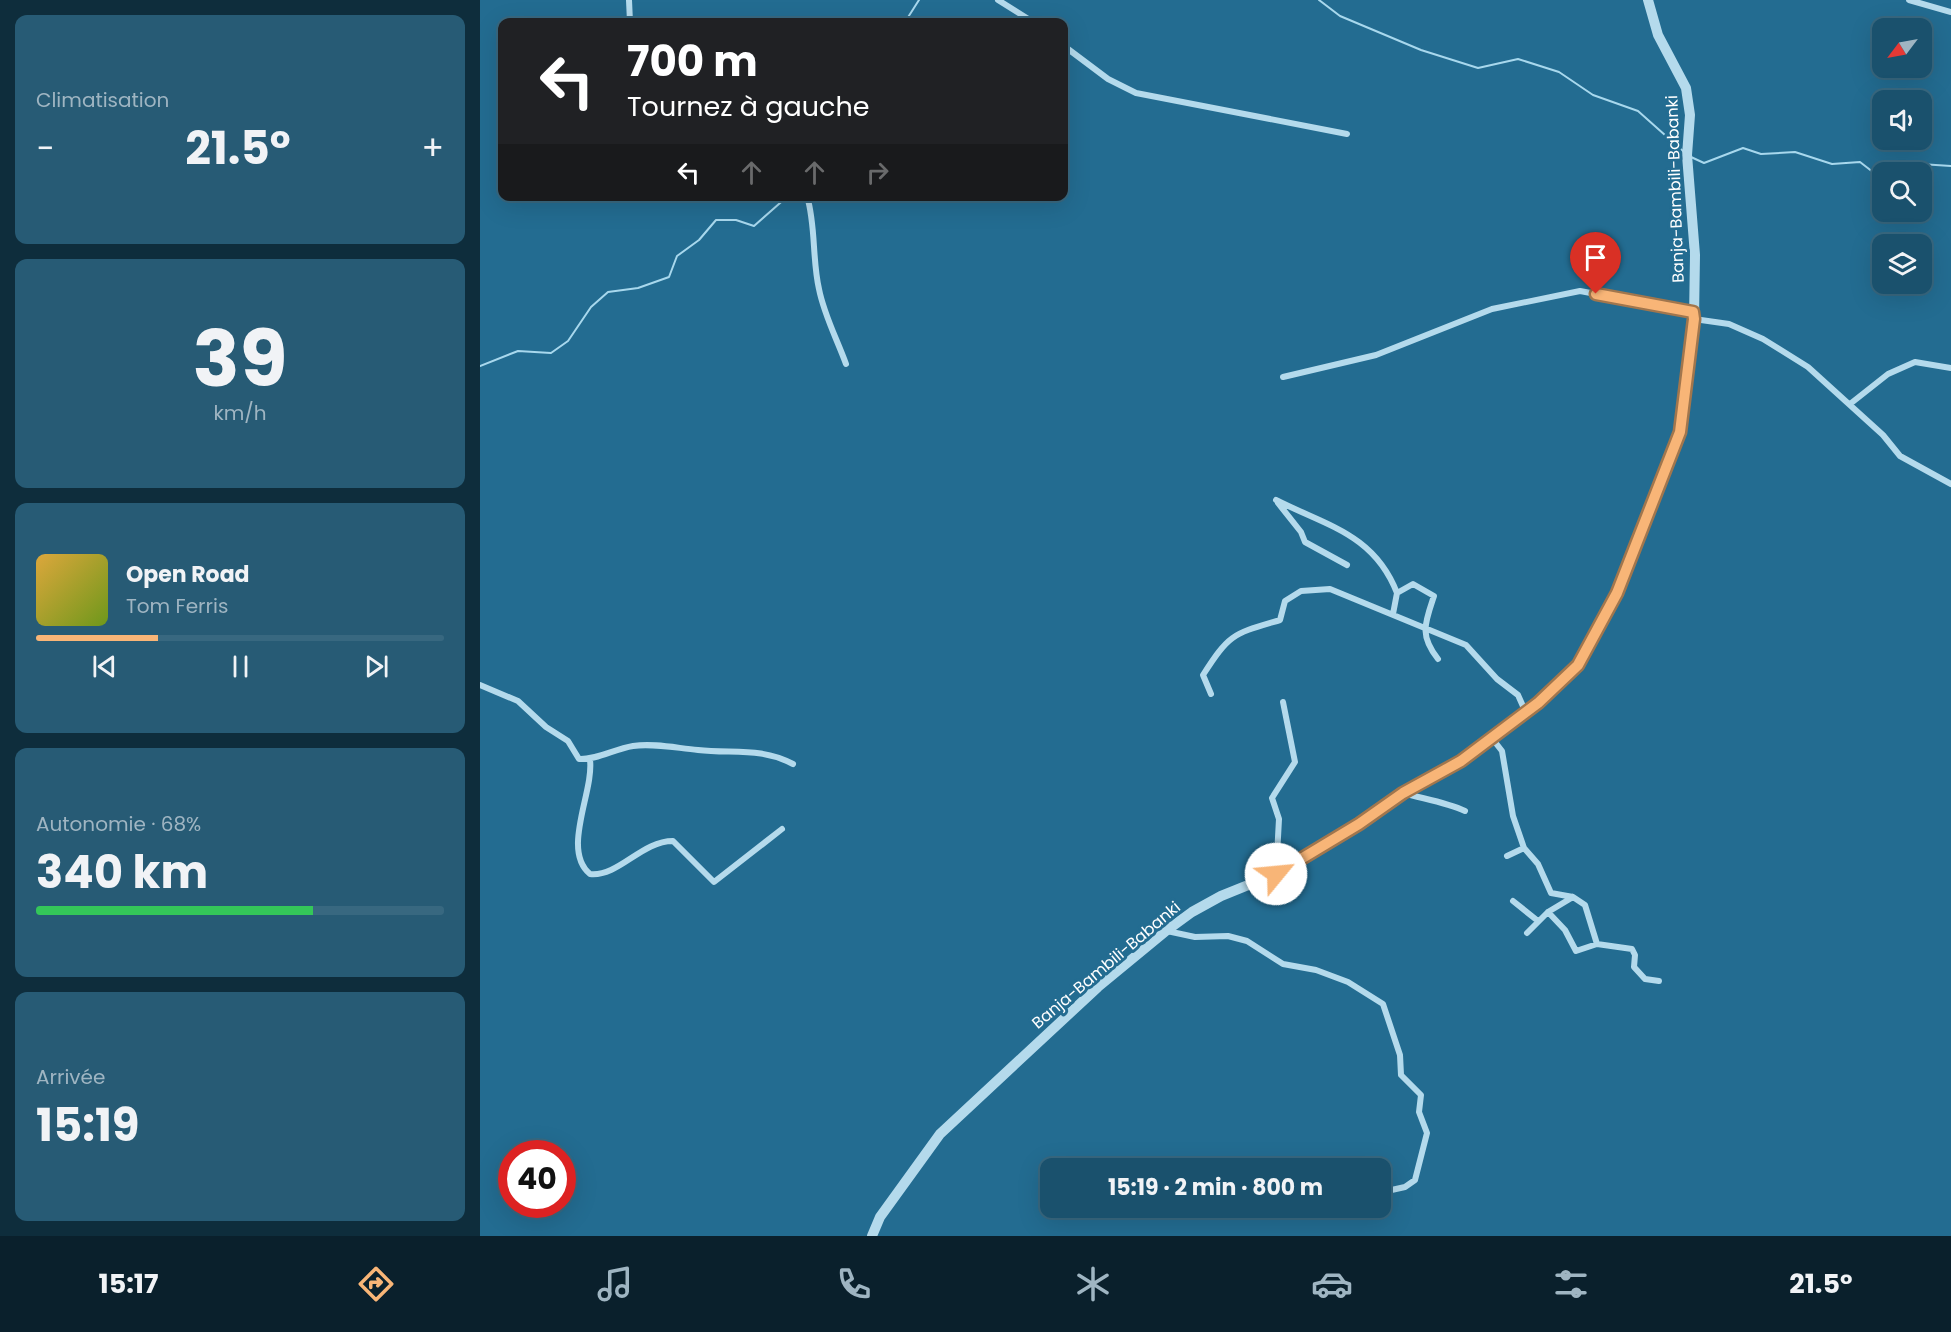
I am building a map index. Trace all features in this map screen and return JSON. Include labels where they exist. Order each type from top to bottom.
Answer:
[{"type":"street","points":[[629,0],[630,18]]},
{"type":"street","points":[[998,0],[1027,18]]},
{"type":"street","name":"Banja-Bambili-Babanki","points":[[872,1236],[880,1217],[940,1134],[1098,987],[1167,931],[1221,896],[1276,874],[1359,824],[1403,793],[1461,761],[1526,713],[1578,665],[1617,593],[1680,432],[1693,316],[1695,255],[1687,155],[1690,115],[1686,88],[1658,35],[1648,0]]},
{"type":"street","points":[[1909,0],[1951,12]]},
{"type":"street","points":[[1068,49],[1108,79],[1136,93],[1347,134]]},
{"type":"street","points":[[808,201],[812,213],[813,257],[819,290],[846,364]]},
{"type":"street","points":[[1283,377],[1376,355],[1492,309],[1580,291],[1729,324],[1763,339],[1808,367],[1883,435],[1900,456],[1951,484]]},
{"type":"street","points":[[1850,404],[1888,374],[1915,362],[1951,368]]},
{"type":"street","points":[[1347,565],[1305,542],[1301,532],[1276,500],[1355,537],[1377,556],[1391,577],[1397,593],[1393,614]]},
{"type":"street","points":[[1397,593],[1413,584],[1434,596],[1424,626],[1428,646],[1438,659]]},
{"type":"street","points":[[1211,694],[1203,675],[1220,648],[1237,632],[1280,620],[1286,601],[1301,591],[1330,589],[1466,645],[1497,679],[1518,695],[1526,713]]},
{"type":"street","points":[[480,685],[518,701],[546,727],[568,741],[579,759],[590,760],[612,750],[635,746],[671,746],[699,751],[753,751],[777,755],[793,764]]},
{"type":"street","points":[[1276,874],[1280,819],[1272,798],[1294,762],[1283,702]]},
{"type":"street","points":[[1491,737],[1502,752],[1513,816],[1524,848],[1538,864],[1551,893],[1573,897],[1585,905],[1597,944]]},
{"type":"street","points":[[590,760],[591,777],[577,851],[590,874],[615,868],[637,852],[661,841],[673,841],[714,882],[782,829]]},
{"type":"street","points":[[1403,793],[1438,804],[1448,803],[1465,811]]},
{"type":"street","points":[[1507,856],[1524,848]]},
{"type":"street","points":[[1527,933],[1548,912],[1573,897]]},
{"type":"street","points":[[1513,901],[1538,921]]},
{"type":"street","points":[[1548,912],[1564,930],[1576,951],[1597,944],[1632,949],[1635,955],[1634,967],[1645,979],[1659,981]]},
{"type":"street","points":[[1167,931],[1195,937],[1228,936],[1247,941],[1283,964],[1316,969],[1348,982],[1383,1004],[1400,1055],[1401,1075],[1421,1095],[1419,1112],[1427,1133],[1415,1180],[1405,1187],[1391,1190]]},
{"type":"waterway","points":[[908,18],[919,0]]},
{"type":"waterway","points":[[1319,0],[1340,16],[1421,50],[1478,68],[1518,59],[1559,72],[1593,95],[1638,111],[1684,152]]},
{"type":"waterway","points":[[1691,157],[1704,163],[1743,148],[1761,154],[1795,152],[1832,164],[1860,162],[1872,171]]},
{"type":"waterway","points":[[1932,165],[1951,166]]},
{"type":"waterway","points":[[480,366],[518,351],[551,353],[568,341],[591,307],[608,292],[638,288],[669,277],[677,256],[699,240],[716,220],[736,220],[754,226],[782,201]]},
{"type":"route","points":[[1276,874],[1288,869],[1359,824],[1403,793],[1461,761],[1526,713],[1578,665],[1617,593],[1680,432],[1694,319],[1693,312],[1596,294]]}]
